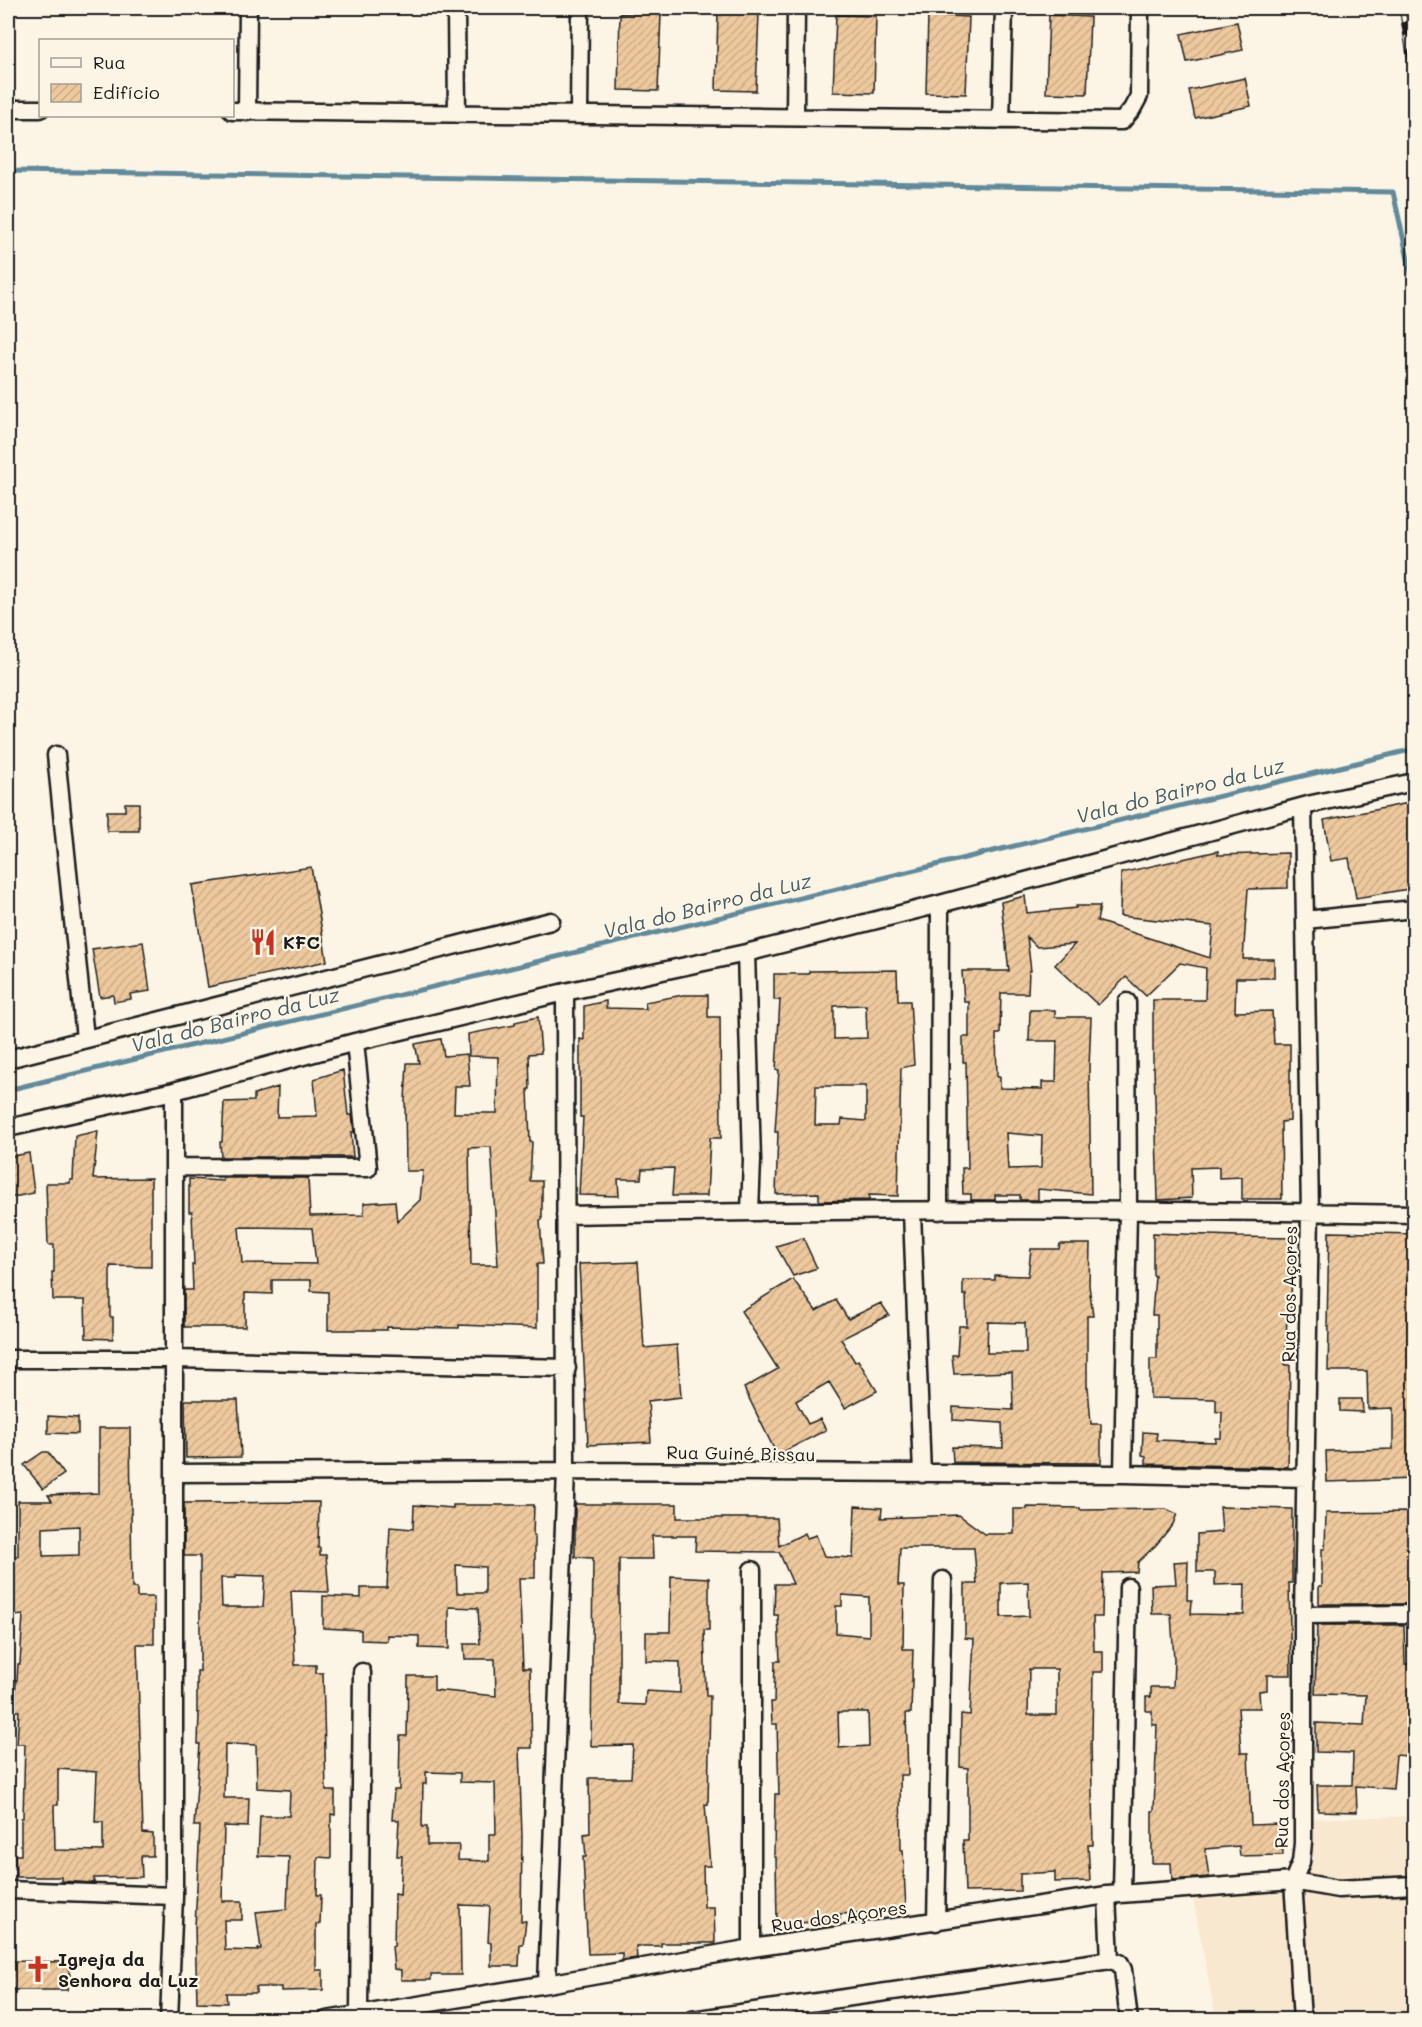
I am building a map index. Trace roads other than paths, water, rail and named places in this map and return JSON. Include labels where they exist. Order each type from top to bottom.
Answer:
[{"type":"street","points":[[249,8],[240,111],[1122,121],[1139,96],[1140,8]]},
{"type":"street","points":[[456,8],[457,114]]},
{"type":"street","points":[[579,114],[580,8]]},
{"type":"street","points":[[795,117],[796,8]]},
{"type":"street","points":[[1001,120],[1004,8]]},
{"type":"street","points":[[8,109],[39,109]]},
{"type":"street","points":[[56,756],[85,1038]]},
{"type":"street","points":[[8,1128],[174,1091],[355,1042],[565,992],[746,953],[1303,807],[1414,782]]},
{"type":"street","name":"Rua dos Açores","points":[[326,2019],[547,1984],[752,1948],[1114,1894],[1293,1881],[1301,1862],[1303,1843],[1303,1615],[1310,1212],[1303,807]]},
{"type":"street","points":[[939,1211],[940,904]]},
{"type":"street","points":[[1305,920],[1414,909]]},
{"type":"street","points":[[8,1059],[551,921]]},
{"type":"street","points":[[746,953],[752,1160],[750,1211]]},
{"type":"street","points":[[547,1984],[566,1471],[565,992]]},
{"type":"street","points":[[1124,1474],[1128,1210],[1127,1002]]},
{"type":"street","points":[[175,1167],[368,1168],[355,1042]]},
{"type":"street","points":[[169,2019],[174,1896],[174,1091]]},
{"type":"street","points":[[565,1215],[750,1211],[1128,1210],[1414,1214]]},
{"type":"street","points":[[912,1212],[922,1474]]},
{"type":"street","points":[[8,1359],[175,1359],[567,1368]]},
{"type":"street","name":"Rua Guiné Bissau","points":[[175,1473],[566,1471],[1124,1474],[1306,1478]]},
{"type":"street","points":[[752,1570],[752,1948]]},
{"type":"street","points":[[936,1922],[943,1580]]},
{"type":"street","points":[[1110,1960],[1128,1587]]},
{"type":"street","points":[[1303,1615],[1414,1614]]},
{"type":"street","points":[[359,2014],[362,1672]]},
{"type":"street","points":[[1302,2019],[1293,1881],[1338,1889],[1414,1885]]},
{"type":"street","points":[[8,1890],[174,1896]]},
{"type":"street","points":[[692,2019],[1110,1960],[1120,1963],[1123,1970],[1129,2019]]},
{"type":"waterway","points":[[8,171],[1393,192],[1414,286]]},
{"type":"waterway","name":"Vala do Bairro da Luz","points":[[8,1090],[1414,749]]},
{"type":"railway","points":[[1402,8],[1414,79]]},
{"type":"place","name":"KFC","points":[[263,942]]},
{"type":"place","name":"Igreja da Senhora da Luz","points":[[38,1969]]}]
